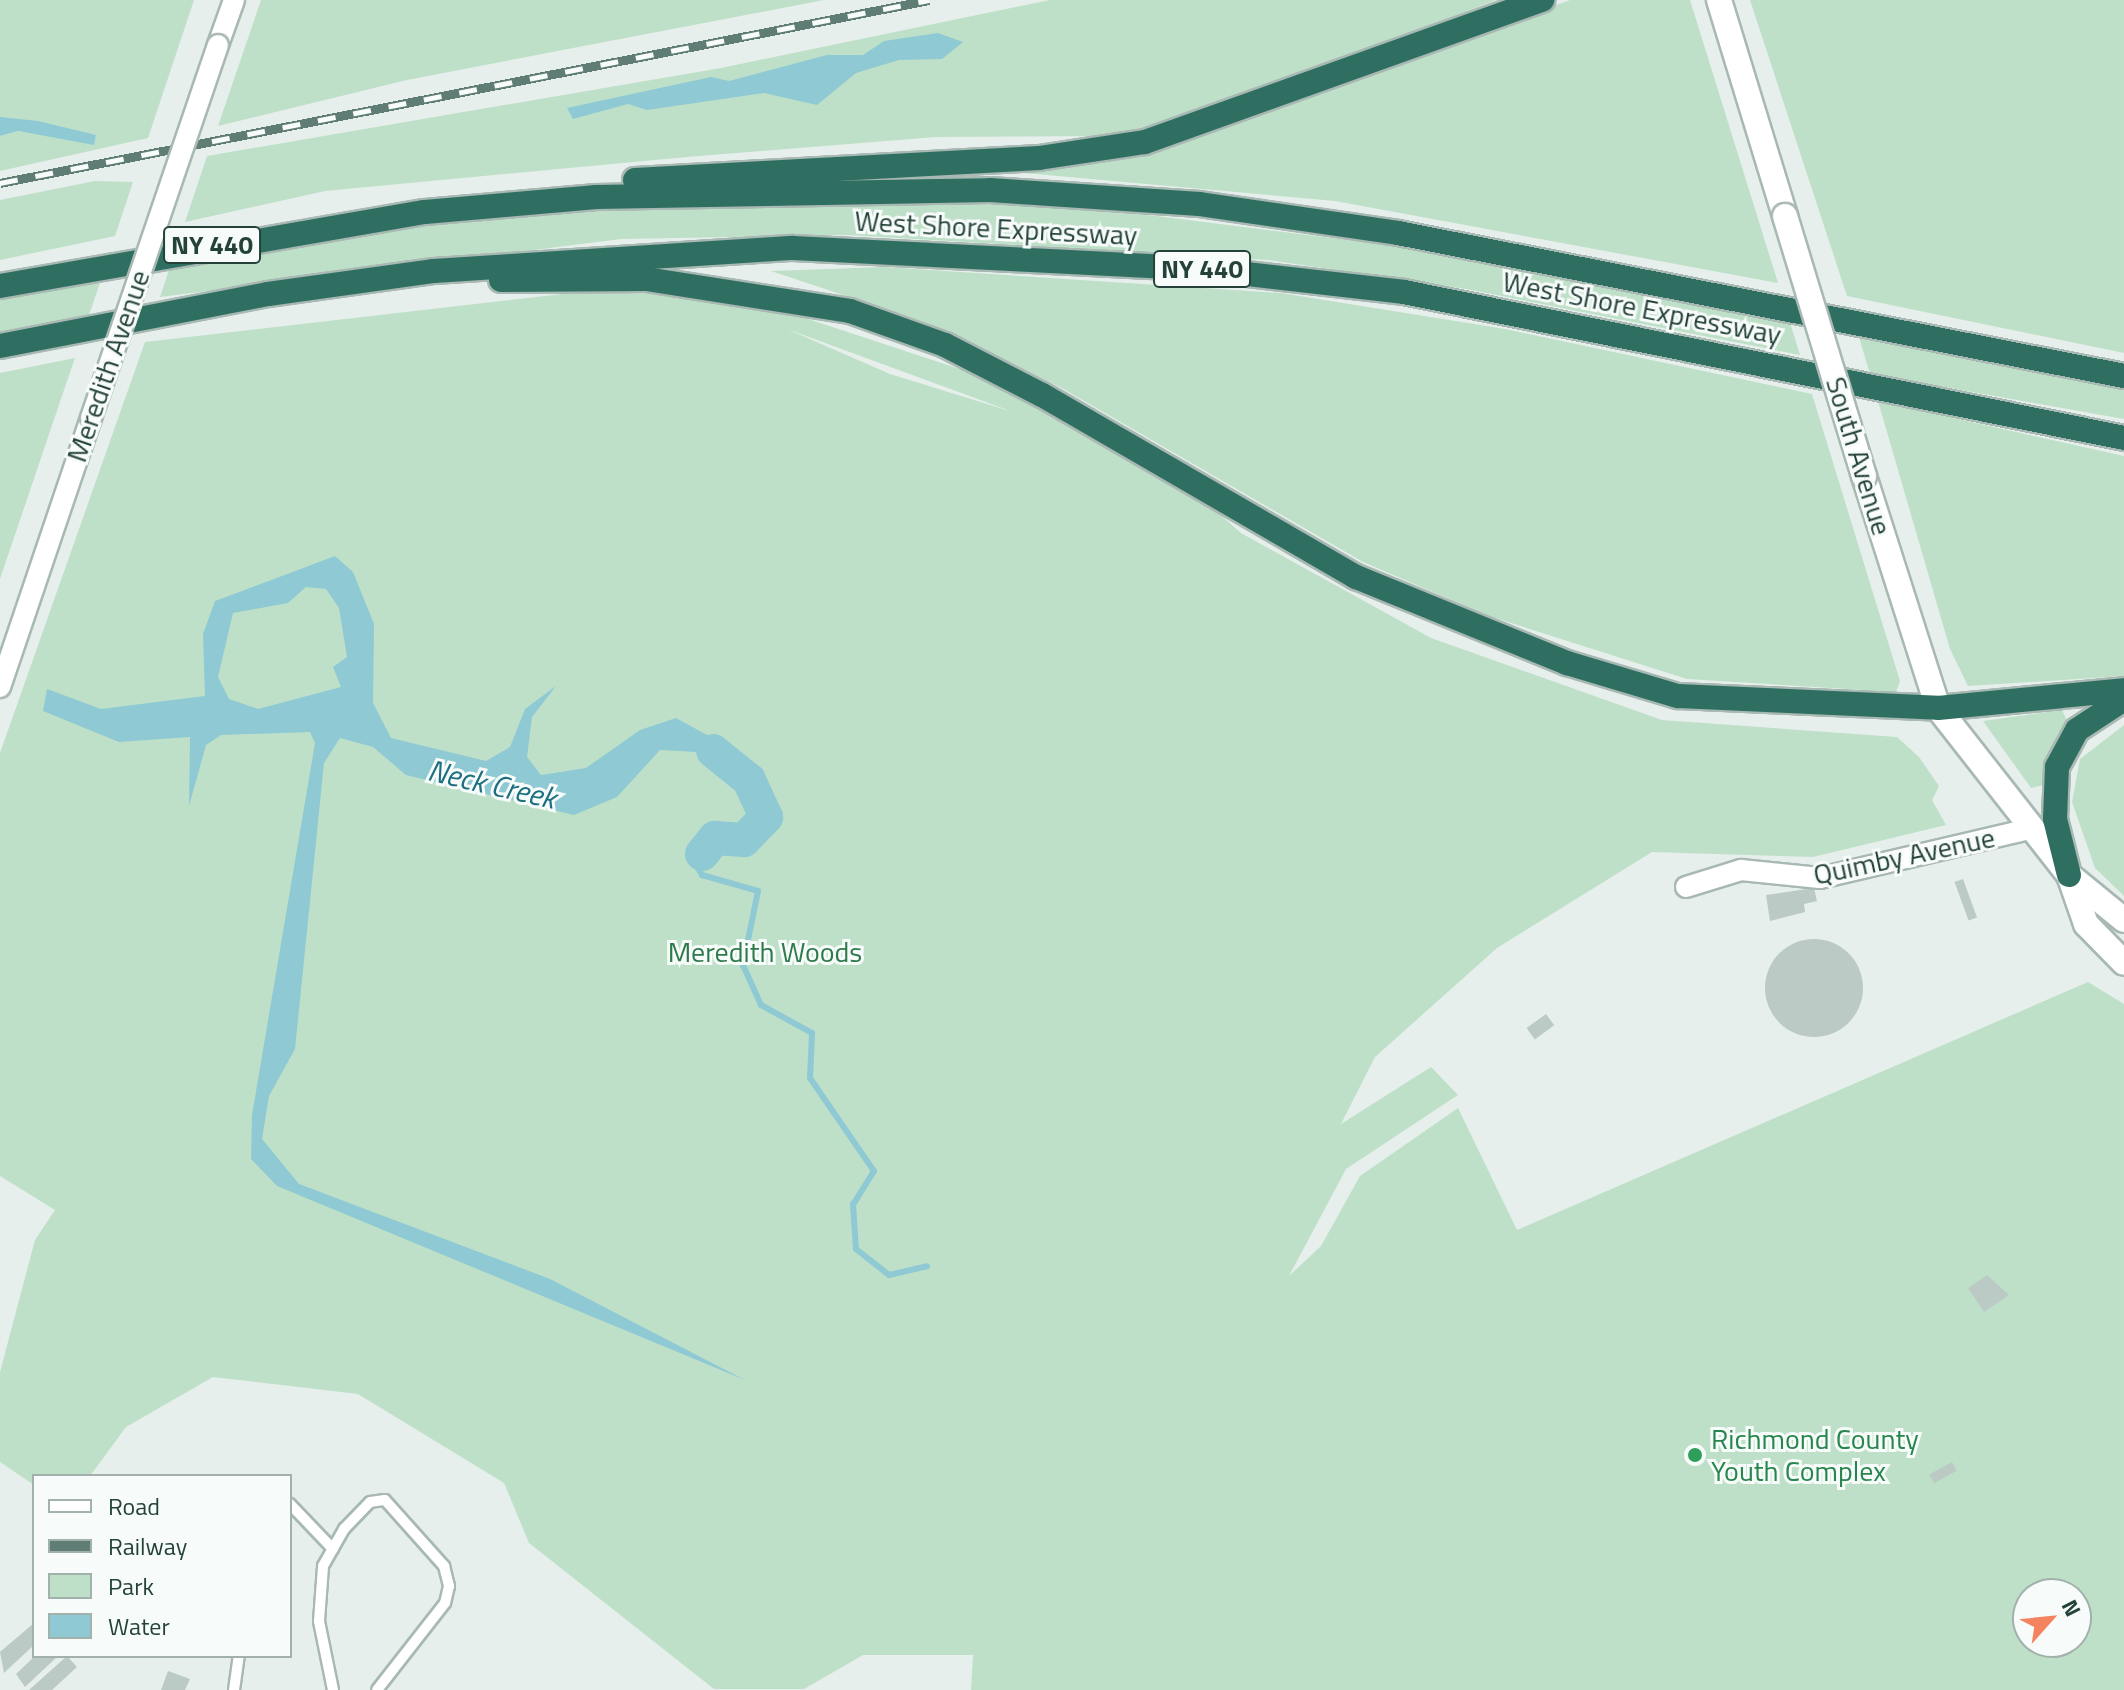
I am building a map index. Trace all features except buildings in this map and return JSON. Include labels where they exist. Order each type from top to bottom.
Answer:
[{"type":"highway","points":[[425,212],[596,184],[845,163],[1039,158],[1132,145],[1200,127],[1542,0]]},
{"type":"highway","name":"West Shore Expressway","points":[[0,286],[425,212],[784,190],[990,190],[1200,204],[1605,271],[2124,376]]},
{"type":"highway","name":"West Shore Expressway","points":[[0,346],[268,294],[604,255],[793,248],[1203,269],[1404,292],[2124,438]]},
{"type":"highway","points":[[268,294],[646,279],[850,311],[945,345],[1042,395],[1356,577],[1567,663],[1678,696],[1938,708],[2124,690]]},
{"type":"highway","points":[[2069,875],[2055,819],[2057,767],[2077,730],[2124,699]]},
{"type":"street","name":"Meredith Avenue","points":[[0,687],[234,0]]},
{"type":"street","name":"South Avenue","points":[[1719,0],[1938,708],[2029,829],[2069,875],[2124,920]]},
{"type":"street","name":"Quimby Avenue","points":[[1686,887],[1741,870],[1820,878],[2029,829]]},
{"type":"street","name":"South Avenue","points":[[2069,875],[2086,924],[2124,963]]},
{"type":"lane","points":[[333,1690],[319,1621],[323,1566],[370,1502],[385,1500],[444,1566],[445,1603],[377,1690]]},
{"type":"lane","points":[[292,1506],[333,1549]]},
{"type":"lane","points":[[234,1690],[239,1658]]},
{"type":"green space","points":[[0,0],[194,0],[148,138],[0,171],[0,136],[18,131],[93,144],[96,135],[17,119],[0,125]]},
{"type":"green space","points":[[261,0],[824,0],[407,80],[218,126]]},
{"type":"green space","points":[[1050,0],[1496,0],[1236,101],[1112,136],[936,137],[687,157],[325,191],[185,222],[207,156],[721,68]]},
{"type":"green space","points":[[1570,0],[1690,0],[1778,283],[1335,201],[946,166],[1189,138]]},
{"type":"green space","points":[[1750,0],[2124,0],[2124,353],[1847,296]]},
{"type":"green space","points":[[95,181],[133,182],[115,236],[0,260],[0,200]]},
{"type":"green space","points":[[849,199],[1061,204],[1483,257],[1789,319],[1800,355],[1466,289],[1268,260],[848,235],[621,239],[160,297],[170,267],[413,225],[616,206]]},
{"type":"green space","points":[[884,267],[1281,293],[1505,329],[1812,394],[1900,681],[1896,692],[1687,679],[1489,616],[1363,562],[1060,387],[921,321],[771,271]]},
{"type":"green space","points":[[103,274],[89,315],[0,333],[0,294]]},
{"type":"green space","name":"Meredith Woods","points":[[614,288],[760,303],[981,376],[1202,499],[1241,533],[1431,638],[1662,720],[1897,737],[1919,757],[1939,786],[1932,800],[1946,825],[1813,857],[1652,852],[1497,948],[1375,1057],[1341,1124],[1431,1067],[1458,1095],[1346,1169],[1289,1276],[1321,1246],[1360,1176],[1458,1108],[1517,1230],[2088,982],[2124,1004],[2124,1690],[971,1690],[973,1655],[863,1655],[804,1689],[714,1689],[529,1543],[504,1483],[358,1394],[213,1377],[126,1427],[91,1474],[32,1474],[32,1484],[0,1462],[0,1372],[35,1240],[55,1210],[0,1176],[0,753],[145,342]],"holes":[[[787,329],[1013,412],[890,374]]]},
{"type":"green space","points":[[1858,334],[2124,390],[2124,419],[1870,374]]},
{"type":"green space","points":[[75,358],[65,387],[0,579],[0,373]]},
{"type":"green space","points":[[1878,401],[2124,456],[2124,676],[1968,686],[1950,649]]},
{"type":"green space","points":[[2062,710],[2069,725],[2044,785],[2031,788],[1983,721]]},
{"type":"green space","points":[[2124,725],[2124,896],[2095,868],[2072,802],[2080,759]]},
{"type":"water","points":[[938,33],[963,42],[942,59],[899,60],[856,73],[817,105],[764,93],[647,110],[628,104],[573,119],[567,108],[711,77],[729,81],[827,55],[863,55],[884,41]]},
{"type":"water","points":[[0,117],[38,121],[96,135],[94,145],[18,131],[0,136]]},
{"type":"water","points":[[335,556],[353,572],[374,624],[373,703],[391,738],[486,761],[510,747],[525,709],[556,686],[532,717],[527,757],[541,775],[586,768],[640,730],[676,718],[727,746],[749,780],[696,752],[660,750],[617,797],[574,815],[406,775],[373,747],[340,738],[324,763],[295,1049],[269,1096],[262,1139],[299,1184],[550,1279],[745,1380],[277,1186],[251,1159],[252,1115],[315,743],[310,732],[221,735],[206,745],[189,806],[190,737],[119,742],[43,711],[47,689],[101,709],[205,696],[203,634],[215,601]],"holes":[[[306,587],[326,589],[339,608],[347,657],[333,667],[341,687],[258,709],[229,699],[218,677],[233,613],[288,603]]]},
{"type":"waterway","name":"Neck Creek","points":[[702,854],[715,838],[744,840],[766,817],[749,780],[713,751]]},
{"type":"waterway","points":[[702,854],[695,863],[702,875],[758,891],[743,965],[761,1005],[812,1033],[810,1078],[874,1171],[853,1204],[856,1249],[889,1275],[927,1266]]},
{"type":"railway","points":[[0,183],[929,0]]},
{"type":"place","name":"Richmond County Youth Complex","points":[[1695,1455]]}]
